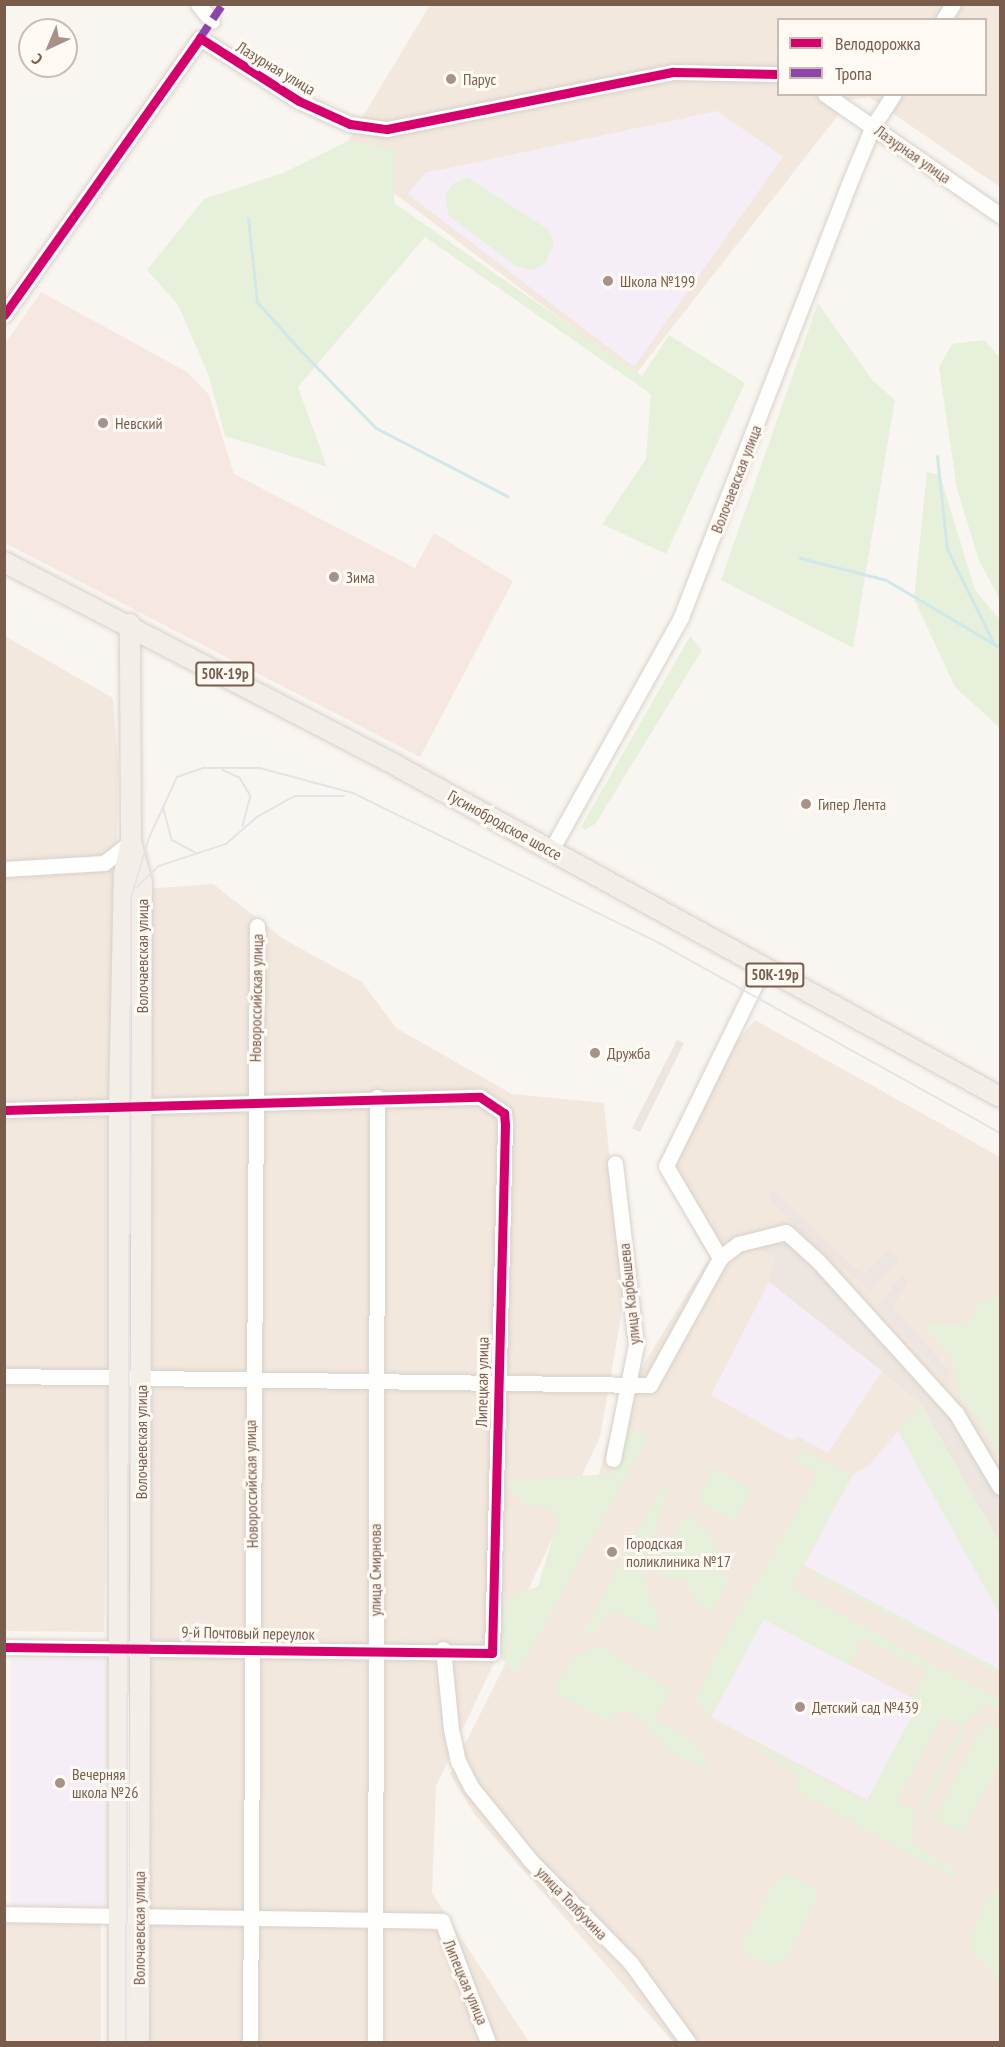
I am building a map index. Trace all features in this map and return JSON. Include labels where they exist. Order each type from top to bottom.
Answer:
[{"type":"main road","name":"Гусинобродское шоссе","points":[[4,562],[130,624],[551,850],[1000,1097]]},
{"type":"main road","name":"Волочаевская улица","points":[[130,624],[131,842],[124,874],[119,1106],[120,1645],[129,1914],[139,2043]]},
{"type":"main road","name":"Волочаевская улица","points":[[119,2043],[129,1914],[140,1645],[142,883],[131,842]]},
{"type":"street","points":[[198,4],[212,21]]},
{"type":"street","points":[[944,18],[953,4]]},
{"type":"street","name":"Лазурная улица","points":[[4,315],[200,38],[298,101],[350,124],[387,129],[673,72],[777,74]]},
{"type":"street","name":"Лазурная улица","points":[[828,96],[1000,215]]},
{"type":"street","name":"Волочаевская улица","points":[[551,850],[681,617],[873,126],[893,96]]},
{"type":"street","points":[[4,869],[104,863],[131,842]]},
{"type":"street","name":"Новороссийская улица","points":[[250,2043],[253,1920],[253,1648],[250,1378],[257,926]]},
{"type":"street","points":[[720,1258],[666,1166],[763,968]]},
{"type":"street","points":[[4,1110],[376,1097]]},
{"type":"street","name":"Липецкая улица","points":[[376,1097],[480,1097],[504,1113],[492,1653]]},
{"type":"street","name":"улица Смирнова","points":[[375,2043],[376,1097]]},
{"type":"street","name":"улица Карбышева","points":[[613,1459],[631,1386],[636,1345],[615,1162]]},
{"type":"street","points":[[4,1376],[497,1379],[650,1385],[720,1258],[738,1244],[786,1232],[956,1413],[1000,1487]]},
{"type":"street","name":"9-й Почтовый переулок","points":[[4,1647],[140,1645],[375,1650],[443,1649],[492,1653]]},
{"type":"street","name":"улица Толбухина","points":[[443,1649],[458,1761],[494,1818],[630,1962],[688,2043]]},
{"type":"street","points":[[4,1914],[129,1914],[253,1920],[376,1920]]},
{"type":"street","name":"Липецкая улица","points":[[376,1920],[442,1921],[488,2043]]},
{"type":"shaded area","points":[[430,5],[1000,5],[1000,187],[869,97],[850,100],[635,375],[390,190],[348,141]]},
{"type":"shaded area","name":"Школа №199","points":[[717,111],[783,157],[634,367],[408,194],[425,173]]},
{"type":"shaded area","points":[[41,292],[187,372],[209,395],[234,474],[415,568],[434,533],[513,581],[420,757],[5,543],[5,344]]},
{"type":"shaded area","points":[[5,636],[113,698],[118,764],[104,1632],[5,1631]]},
{"type":"shaded area","points":[[213,884],[285,940],[362,982],[396,1028],[512,1094],[604,1103],[624,1300],[600,1437],[436,1786],[432,1893],[529,2042],[146,2042],[146,889]]},
{"type":"shaded area","points":[[755,1020],[1000,1157],[1000,2042],[673,2042],[475,1815],[450,1774],[598,1479],[615,1411],[709,1258],[660,1168],[718,1063]]},
{"type":"shaded area","points":[[677,1040],[684,1043],[640,1132],[632,1128]]},
{"type":"shaded area","points":[[774,1190],[853,1267],[865,1273],[888,1250],[900,1259],[870,1290],[801,1233],[768,1196]]},
{"type":"shaded area","points":[[783,1236],[942,1402],[1000,1501],[1000,1543],[921,1403],[769,1282],[774,1259],[755,1244]]},
{"type":"shaded area","points":[[901,1276],[908,1281],[893,1307],[951,1373],[945,1379],[878,1306]]},
{"type":"shaded area","points":[[769,1282],[882,1371],[828,1453],[799,1437],[790,1440],[711,1395]]},
{"type":"shaded area","points":[[898,1431],[1000,1615],[1000,1670],[804,1565],[852,1476],[870,1464]]},
{"type":"shaded area","points":[[763,1619],[919,1702],[867,1800],[711,1717]]},
{"type":"shaded area","name":"Вечерняя школа №26","points":[[11,1659],[110,1659],[110,1907],[11,1907]]},
{"type":"shaded area","points":[[4,1917],[101,1917],[101,2042],[4,2042]]},
{"type":"green space","points":[[348,141],[395,150],[394,203],[642,376],[669,335],[745,383],[666,554],[602,524],[646,459],[651,394],[425,237],[298,387],[327,467],[225,436],[209,376],[178,305],[147,270],[204,199],[283,173]]},
{"type":"green space","points":[[468,178],[549,230],[554,244],[545,264],[531,270],[516,266],[449,216],[445,195],[454,183]]},
{"type":"green space","points":[[818,303],[872,380],[895,400],[853,648],[721,580]]},
{"type":"green space","points":[[984,340],[1000,358],[1000,600],[979,560],[957,489],[939,367],[952,344]]},
{"type":"green space","points":[[927,472],[940,475],[975,590],[1000,620],[1000,728],[955,687],[914,599]]},
{"type":"green space","points":[[690,636],[702,650],[596,823],[585,830],[581,827]]},
{"type":"green space","points":[[995,1296],[1000,1301],[1000,1458],[977,1417],[962,1403],[951,1355],[924,1328],[928,1323],[967,1325],[980,1302]]},
{"type":"green space","points":[[921,1403],[1000,1543],[1000,1615],[898,1431]]},
{"type":"green space","points":[[631,1428],[648,1437],[518,1673],[502,1660],[503,1601],[538,1586],[558,1520],[550,1509],[523,1503],[503,1481],[611,1474]]},
{"type":"green space","points":[[801,1448],[852,1476],[791,1588],[1000,1700],[1000,1710],[986,1703],[962,1727],[964,1732],[923,1808],[918,1808],[961,1727],[942,1716],[897,1801],[916,1813],[910,1843],[956,1870],[956,1879],[796,1791],[797,1772],[755,1749],[758,1745],[866,1802],[919,1703],[912,1699],[926,1671],[864,1638],[849,1665],[764,1619],[711,1717],[696,1701],[712,1661],[818,1474],[794,1459]]},
{"type":"green space","points":[[715,1468],[752,1490],[734,1522],[696,1500]]},
{"type":"green space","points":[[661,1488],[667,1491],[643,1573],[661,1626],[652,1631],[619,1613],[608,1614],[594,1635],[583,1633]]},
{"type":"green space","points":[[694,1516],[718,1548],[714,1558],[728,1581],[713,1611],[694,1602],[685,1579],[662,1577],[657,1569],[682,1521]]},
{"type":"green space","points":[[816,1572],[1000,1670],[998,1673],[814,1576]]},
{"type":"green space","points":[[600,1646],[672,1690],[654,1718],[698,1746],[707,1759],[705,1768],[673,1755],[633,1712],[621,1711],[608,1721],[553,1692],[574,1657]]},
{"type":"green space","points":[[985,1721],[1000,1729],[1000,1763],[962,1833],[935,1818]]},
{"type":"green space","points":[[788,1873],[814,1887],[817,1897],[785,1961],[772,1967],[746,1954],[743,1944],[775,1880]]},
{"type":"green space","points":[[1000,1888],[1000,1982],[968,1946],[985,1901]]},
{"type":"waterway","points":[[248,218],[257,302],[301,351],[376,428],[507,496]]},
{"type":"waterway","points":[[937,456],[947,549],[994,644],[1000,648]]},
{"type":"waterway","points":[[800,558],[886,580],[994,644]]},
{"type":"tram line","points":[[126,2042],[131,898],[149,838],[177,777],[203,768],[260,768],[353,793],[659,943],[1000,1133]]},
{"type":"tram line","points":[[223,770],[240,778],[251,796],[243,826]]},
{"type":"tram line","points":[[137,887],[159,866],[226,844],[257,817],[295,796],[344,796]]},
{"type":"tram line","points":[[163,806],[172,840],[195,852]]},
{"type":"marked path","points":[[200,38],[223,4]]},
{"type":"cycle path","points":[[4,315],[200,38],[299,101],[350,124],[387,129],[673,72],[777,74]]},
{"type":"cycle path","points":[[4,1110],[480,1097],[504,1113],[505,1125],[492,1653],[4,1647]]},
{"type":"place","name":"Парус","points":[[451,79]]},
{"type":"place","name":"Школа №199","points":[[608,281]]},
{"type":"place","name":"Невский","points":[[103,423]]},
{"type":"place","name":"Зима","points":[[334,577]]},
{"type":"place","name":"Гипер Лента","points":[[806,804]]},
{"type":"place","name":"Дружба","points":[[595,1053]]},
{"type":"place","name":"Городская поликлиника №17","points":[[612,1552]]},
{"type":"place","name":"Детский сад №439","points":[[800,1707]]},
{"type":"place","name":"Вечерняя школа №26","points":[[60,1783]]}]
